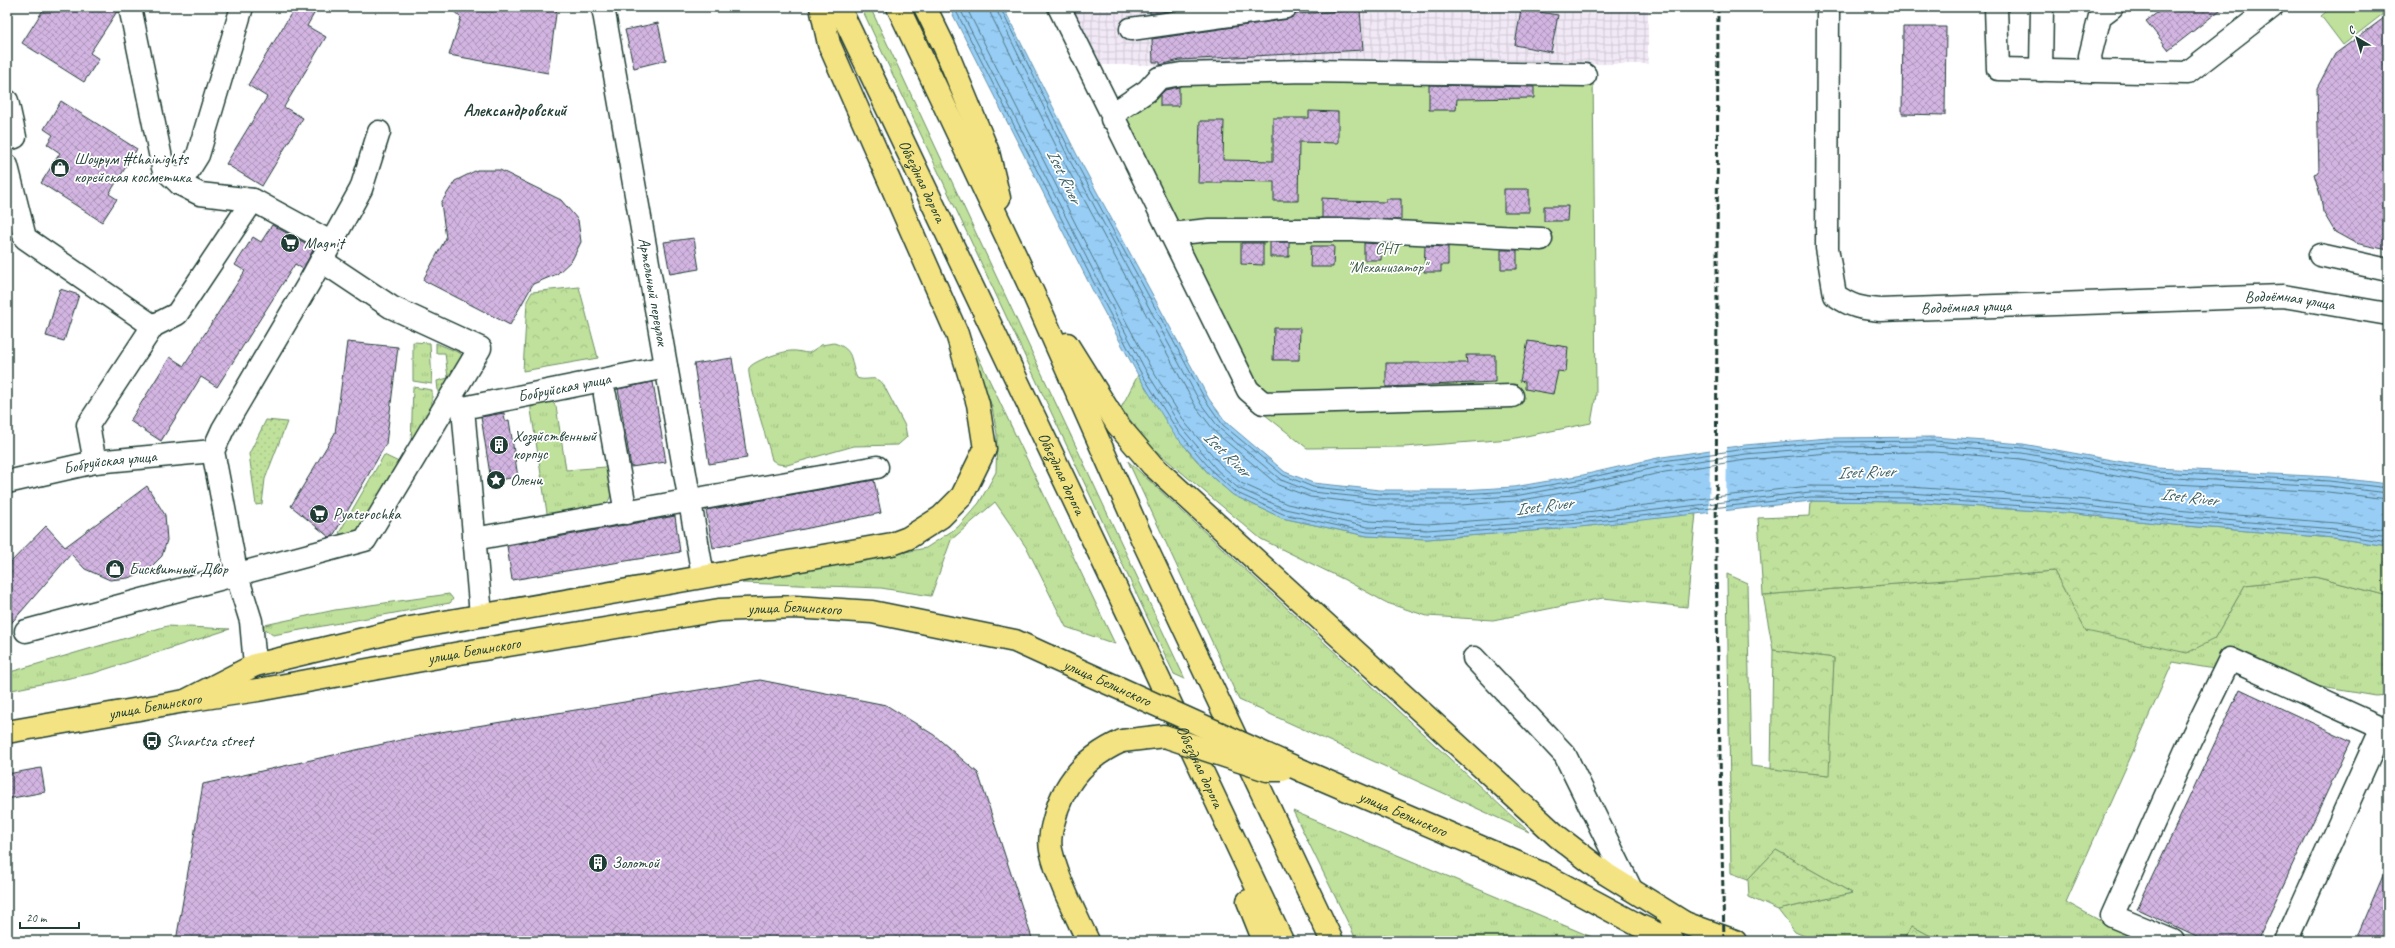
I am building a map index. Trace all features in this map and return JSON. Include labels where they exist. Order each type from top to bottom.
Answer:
[{"type":"main road","points":[[185,700],[255,665],[410,628],[892,544],[908,538],[941,517],[962,496],[984,449],[978,404],[957,334],[829,44],[821,7]]},
{"type":"main road","name":"Объездная дорога","points":[[839,7],[1229,826],[1282,941]]},
{"type":"main road","points":[[898,7],[1033,293],[1143,541],[1332,941]]},
{"type":"main road","points":[[925,7],[945,48],[988,152],[1008,240]]},
{"type":"main road","points":[[1033,293],[1117,424],[1135,448],[1152,465],[1557,836],[1606,874],[1685,923],[1735,941]]},
{"type":"main road","name":"улица Белинского","points":[[7,732],[185,700],[258,690],[460,653],[719,610],[795,607],[872,612],[968,631],[1014,642],[1303,771],[1537,871],[1685,923]]},
{"type":"main road","points":[[1088,941],[1051,850],[1050,834],[1058,804],[1069,781],[1092,758],[1122,740],[1164,736],[1267,770],[1303,771]]},
{"type":"main road","points":[[1229,826],[1249,902],[1264,941]]},
{"type":"main road","name":"улица Белинского","points":[[1537,871],[1638,925],[1673,941]]},
{"type":"street","points":[[26,631],[237,576],[365,540],[480,348],[391,307],[327,252],[253,200],[200,194],[180,184],[163,168],[130,7]]},
{"type":"street","points":[[180,184],[198,155],[242,7]]},
{"type":"street","name":"Артельный переулок","points":[[603,7],[703,576]]},
{"type":"street","points":[[1059,7],[1112,119],[1248,390],[1263,403],[1512,396]]},
{"type":"street","points":[[1131,29],[1286,7]]},
{"type":"street","name":"Водоёмная улица","points":[[1828,7],[1827,248],[1834,295],[1847,304],[1855,308],[1887,310],[2283,296],[2388,314]]},
{"type":"street","points":[[1996,7],[1998,70],[2187,73],[2272,7]]},
{"type":"street","points":[[2041,70],[2042,7]]},
{"type":"street","points":[[2092,71],[2090,56],[2100,16],[2112,7]]},
{"type":"street","points":[[1112,119],[1120,109],[1147,91],[1159,78],[1181,74],[1306,71],[1585,75]]},
{"type":"street","points":[[7,101],[11,138]]},
{"type":"street","points":[[255,665],[251,621],[237,576],[213,451],[223,429],[327,252],[361,189],[379,132]]},
{"type":"street","points":[[7,166],[26,238],[153,326]]},
{"type":"street","points":[[95,462],[88,425],[153,326],[177,314],[253,200]]},
{"type":"street","points":[[1171,234],[1209,230],[1354,230],[1541,239]]},
{"type":"street","points":[[2320,255],[2388,270]]},
{"type":"street","name":"Бобруйская улица","points":[[474,539],[463,408],[666,367]]},
{"type":"street","points":[[605,395],[626,512]]},
{"type":"street","name":"Бобруйская улица","points":[[7,482],[95,462],[213,451]]},
{"type":"street","points":[[481,615],[474,539],[876,468]]},
{"type":"street","points":[[1474,658],[1565,755],[1630,890]]},
{"type":"street","points":[[2173,941],[2112,916],[2190,741],[2230,659],[2382,728],[2286,941]]},
{"type":"shaded area","points":[[1061,7],[1648,7],[1648,64],[1090,65]]},
{"type":"green space","points":[[861,7],[870,7],[1185,679],[1174,674]]},
{"type":"green space","points":[[2332,7],[2388,7],[2388,10],[2343,45],[2321,16]]},
{"type":"green space","name":"СНТ \"Механизатор\"","points":[[1162,69],[1593,72],[1596,395],[1591,423],[1511,439],[1404,447],[1307,448],[1264,414],[1120,109]]},
{"type":"green space","points":[[579,287],[598,358],[523,371],[527,301],[532,292]]},
{"type":"green space","points":[[964,327],[1115,644],[1066,627],[1028,550],[995,502],[951,540],[931,596],[881,588],[742,583],[926,548],[958,527],[979,503],[996,472],[997,434],[992,407]]},
{"type":"green space","points":[[413,342],[430,343],[432,384],[413,381]]},
{"type":"green space","points":[[436,343],[460,353],[465,359],[440,409],[437,381],[448,378],[445,353],[436,353]]},
{"type":"green space","points":[[834,343],[846,349],[849,353],[857,378],[877,379],[883,384],[905,426],[907,437],[898,445],[854,446],[787,465],[778,464],[772,460],[754,397],[749,368],[756,362],[787,351],[809,353],[821,345]]},
{"type":"green space","points":[[1138,375],[1189,452],[1211,476],[1233,495],[1282,518],[1367,536],[1427,539],[1571,528],[1696,513],[1687,607],[1603,598],[1493,620],[1427,616],[1387,603],[1345,580],[1261,539],[1149,445],[1121,408]]},
{"type":"green space","points":[[413,387],[432,390],[432,417],[411,445]]},
{"type":"green space","points":[[551,401],[556,406],[566,470],[606,467],[610,470],[613,485],[610,497],[605,506],[549,517],[547,513],[531,407]]},
{"type":"green space","points":[[266,420],[287,422],[265,479],[262,504],[256,505],[249,454]]},
{"type":"green space","points":[[384,455],[405,465],[370,523],[348,538],[339,533]]},
{"type":"green space","points":[[1128,461],[1529,832],[1239,700]]},
{"type":"green space","points":[[1811,501],[1909,502],[2067,513],[2174,525],[2334,538],[2388,546],[2388,596],[2315,577],[2245,585],[2214,639],[2187,653],[2086,631],[2054,571],[1763,595],[1758,518],[1810,516]]},
{"type":"green space","points":[[2054,571],[2086,631],[2214,639],[2245,585],[2315,577],[2388,596],[2388,695],[2375,696],[2173,662],[2066,902],[2137,941],[1940,941],[1912,926],[1903,941],[1816,941],[1795,932],[1778,910],[1852,893],[1776,850],[1748,879],[1731,873],[1727,574],[1747,583],[1751,766],[1828,775],[1834,658],[1773,650],[1763,595]]},
{"type":"green space","points":[[449,594],[453,599],[450,603],[273,635],[260,626],[335,610]]},
{"type":"green space","points":[[167,626],[230,629],[94,673],[7,691],[7,673]]},
{"type":"green space","points":[[1773,650],[1834,658],[1829,775],[1771,769]]},
{"type":"green space","points":[[1293,811],[1594,938],[1586,941],[1357,941]]},
{"type":"green space","points":[[1776,850],[1852,893],[1778,910],[1749,897],[1748,879]]},
{"type":"green space","points":[[1912,926],[1940,941],[1903,941]]},
{"type":"water","name":"Iset River","points":[[949,7],[1003,7],[1078,157],[1209,399],[1226,422],[1285,472],[1313,483],[1380,490],[1461,490],[1514,487],[1583,475],[1662,457],[1745,445],[1828,438],[1934,437],[2023,444],[2156,468],[2330,477],[2388,484],[2388,546],[2334,538],[2174,525],[2067,513],[1909,502],[1811,501],[1571,528],[1427,539],[1367,536],[1282,518],[1233,495],[1211,476],[1173,433],[1138,375],[1095,295]]},
{"type":"pier","points":[[1727,446],[1726,512],[1709,514],[1710,448]]},
{"type":"building","points":[[45,7],[118,7],[118,10],[90,53],[99,59],[84,82],[22,43]]},
{"type":"building","points":[[295,7],[318,7],[307,26],[326,37],[284,107],[303,118],[262,186],[226,164],[267,97],[248,85]]},
{"type":"building","points":[[449,7],[557,7],[548,73],[449,55],[461,18]]},
{"type":"building","points":[[1150,7],[1197,7],[1150,14]]},
{"type":"building","points":[[2165,7],[2224,7],[2169,50],[2146,21]]},
{"type":"building","points":[[1521,9],[1558,15],[1551,52],[1515,45]]},
{"type":"building","points":[[1360,10],[1363,50],[1180,60],[1160,65],[1160,62],[1153,62],[1152,39],[1288,19],[1296,14]]},
{"type":"building","points":[[2388,15],[2388,250],[2355,243],[2335,232],[2323,212],[2321,198],[2314,174],[2319,172],[2317,88],[2335,54]]},
{"type":"building","points":[[658,23],[666,60],[634,68],[625,30]]},
{"type":"building","points":[[1903,27],[1946,27],[1945,115],[1902,114]]},
{"type":"building","points":[[1429,85],[1534,87],[1534,98],[1457,99],[1456,110],[1429,110]]},
{"type":"building","points":[[1179,87],[1179,106],[1160,106],[1160,95],[1165,90]]},
{"type":"building","points":[[61,101],[137,149],[109,194],[117,199],[102,222],[41,183],[60,153],[47,144],[53,135],[44,129]]},
{"type":"building","points":[[1309,111],[1338,112],[1338,143],[1299,142],[1298,201],[1274,201],[1274,182],[1222,181],[1222,183],[1198,183],[1200,121],[1224,121],[1223,160],[1273,161],[1273,118],[1309,118]]},
{"type":"building","points":[[477,170],[500,170],[561,200],[578,220],[581,242],[572,260],[557,274],[533,284],[510,325],[423,280],[446,238],[441,203],[455,181]]},
{"type":"building","points":[[1504,189],[1529,189],[1529,212],[1504,212]]},
{"type":"building","points":[[1322,198],[1340,199],[1340,201],[1386,202],[1386,199],[1401,199],[1401,220],[1322,218]]},
{"type":"building","points":[[1544,206],[1568,206],[1567,221],[1544,221]]},
{"type":"building","points":[[272,225],[314,248],[303,269],[295,264],[217,387],[201,377],[161,441],[130,421],[170,357],[184,366],[245,271],[235,265],[253,237],[261,242]]},
{"type":"building","points":[[694,238],[699,269],[670,274],[664,242]]},
{"type":"building","points":[[1270,242],[1289,242],[1289,257],[1270,257]]},
{"type":"building","points":[[1241,243],[1263,243],[1263,265],[1241,264]]},
{"type":"building","points":[[1364,243],[1382,244],[1381,260],[1364,260]]},
{"type":"building","points":[[1311,246],[1334,246],[1333,267],[1310,267]]},
{"type":"building","points":[[1425,246],[1448,247],[1448,265],[1441,265],[1441,272],[1424,272]]},
{"type":"building","points":[[1501,250],[1517,250],[1517,269],[1501,269]]},
{"type":"building","points":[[60,289],[79,295],[64,341],[46,336]]},
{"type":"building","points":[[1274,328],[1300,328],[1299,360],[1273,360]]},
{"type":"building","points":[[1528,341],[1568,347],[1566,372],[1558,371],[1553,394],[1525,389],[1525,382],[1520,381]]},
{"type":"building","points":[[347,342],[398,347],[386,444],[333,536],[329,537],[291,506],[335,433]]},
{"type":"building","points":[[1466,355],[1495,355],[1495,382],[1386,387],[1386,363],[1467,363]]},
{"type":"building","points":[[732,358],[747,458],[709,464],[694,364]]},
{"type":"building","points":[[653,382],[666,462],[631,467],[618,389]]},
{"type":"building","name":"Хозяйственный корпус","points":[[504,413],[505,421],[509,420],[518,477],[491,481],[481,417]]},
{"type":"building","points":[[874,480],[881,513],[713,548],[706,510]]},
{"type":"building","points":[[147,486],[165,515],[167,540],[162,556],[147,571],[128,578],[110,580],[85,569],[71,554],[7,628],[7,566],[46,526],[65,547]]},
{"type":"building","points":[[675,516],[680,552],[512,580],[507,546]]},
{"type":"building","name":"Золотой","points":[[760,680],[886,705],[934,735],[978,773],[1033,941],[176,941],[203,784],[428,734]]},
{"type":"building","points":[[2240,689],[2351,741],[2257,941],[2205,941],[2137,909]]},
{"type":"building","points":[[41,768],[45,792],[7,799],[7,774]]},
{"type":"building","points":[[2388,864],[2388,941],[2355,941]]},
{"type":"railway","points":[[1718,7],[1716,566],[1724,941]]},
{"type":"place","name":"Шоурум #thainights корейская косметика","points":[[60,168]]},
{"type":"place","name":"Magnit","points":[[290,243]]},
{"type":"place","name":"Хозяйственный корпус","points":[[499,445]]},
{"type":"place","name":"Олени","points":[[496,480]]},
{"type":"place","name":"Pyaterochka","points":[[319,514]]},
{"type":"place","name":"Бисквитный Двор","points":[[115,569]]},
{"type":"place","name":"Shvartsa street","points":[[152,741]]},
{"type":"place","name":"Золотой","points":[[598,863]]},
{"type":"district","name":"Александровский","points":[[515,110]]}]
